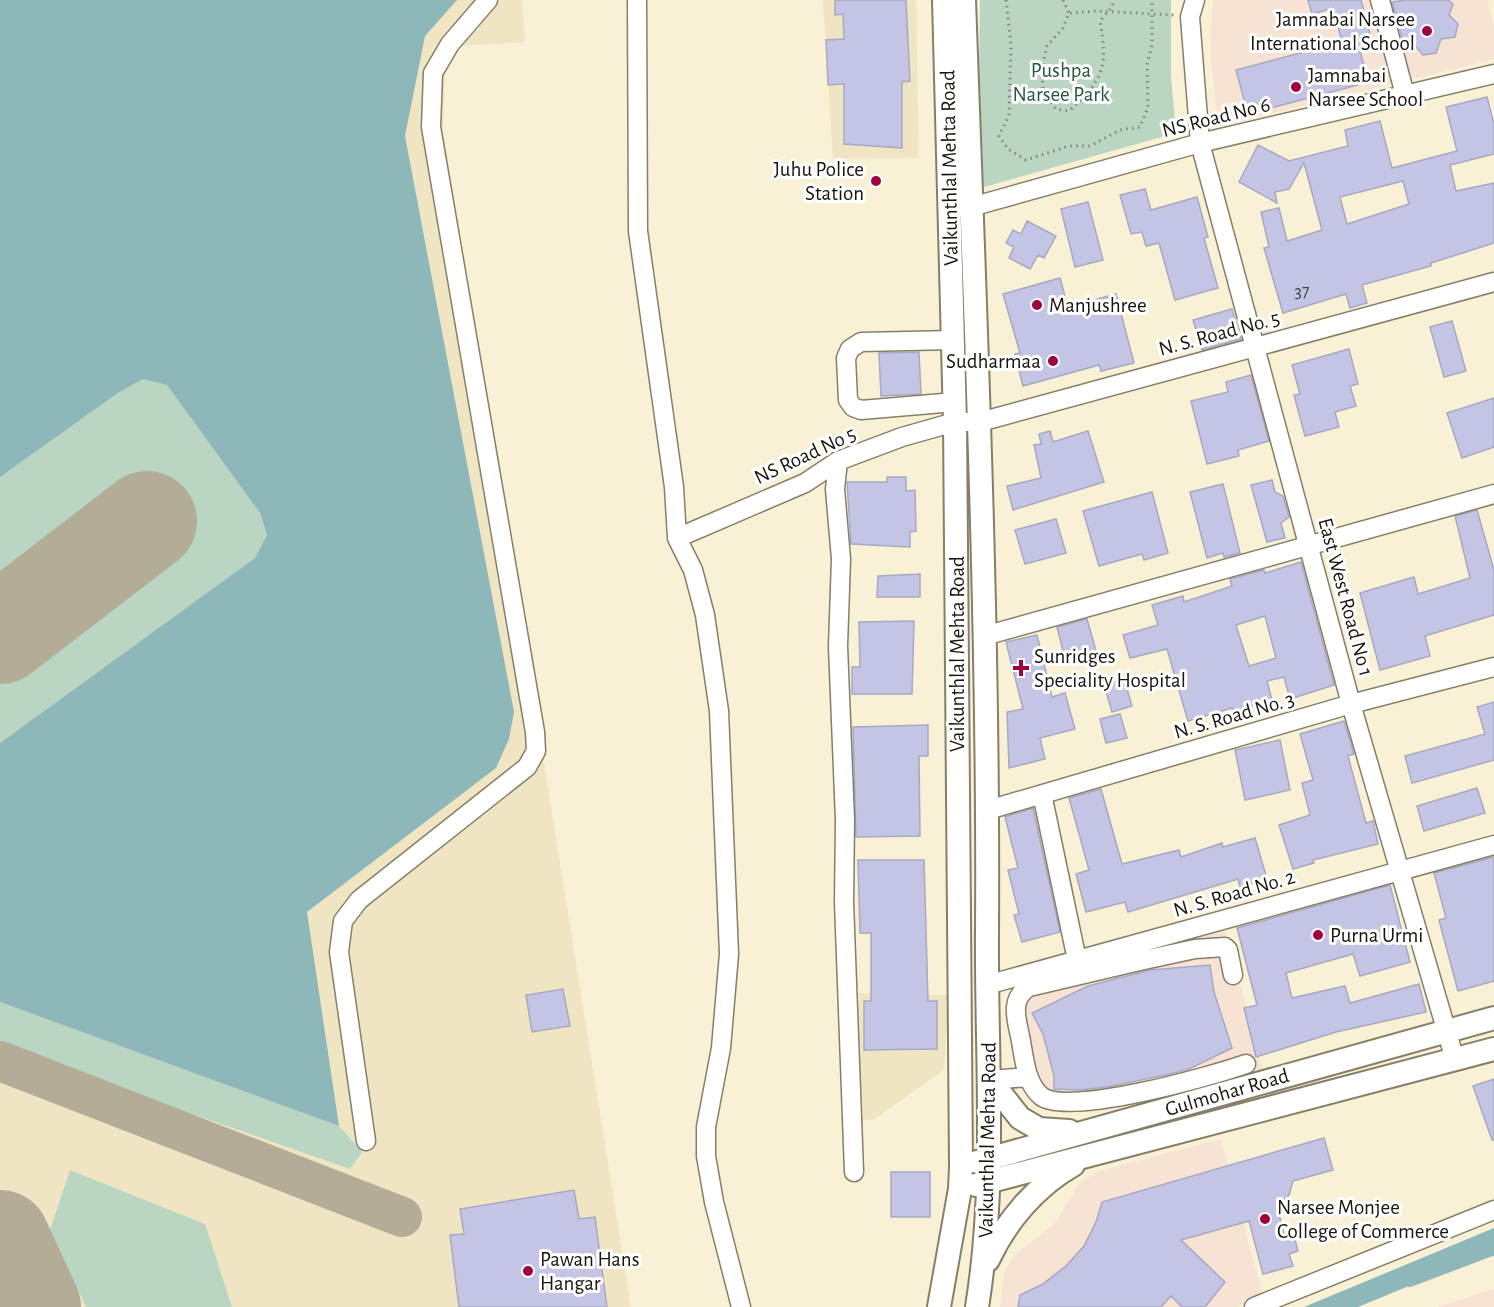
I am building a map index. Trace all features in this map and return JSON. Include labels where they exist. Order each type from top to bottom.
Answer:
[{"type":"main road","name":"Vaikunthlal Mehta Road","points":[[944,0],[980,422],[988,810],[987,985],[990,1181],[983,1271],[977,1307]]},
{"type":"main road","name":"Vaikunthlal Mehta Road","points":[[939,1307],[960,1189],[961,1166],[953,340],[961,207],[964,0]]},
{"type":"main road","name":"Gulmohar Road","points":[[961,1166],[1084,1132],[1248,1068],[1292,1074],[1494,1018]]},
{"type":"main road","name":"Gulmohar Road","points":[[960,1189],[1494,1049]]},
{"type":"main road","points":[[1292,1074],[1299,1101]]},
{"type":"main road","points":[[990,1080],[1020,1118],[1039,1129],[1084,1132]]},
{"type":"main road","points":[[983,1271],[996,1242],[1028,1201],[1063,1171],[1090,1156]]},
{"type":"street","points":[[366,1141],[339,952],[343,921],[359,900],[527,767],[536,751],[535,732],[431,128],[433,73],[450,44],[488,0]]},
{"type":"street","points":[[637,0],[638,231],[674,488],[677,538],[693,570],[705,615],[719,711],[729,954],[721,1048],[706,1127],[706,1156],[714,1202],[741,1307]]},
{"type":"street","points":[[1380,0],[1405,95]]},
{"type":"street","name":"East West Road No 1","points":[[1192,9],[1200,143],[1352,704],[1455,1060]]},
{"type":"street","name":"NS Road No 6","points":[[961,207],[1200,143],[1494,74]]},
{"type":"street","name":"N. S. Road No. 5","points":[[955,412],[980,422],[1494,282]]},
{"type":"street","points":[[953,340],[861,342],[850,349],[846,357],[848,400],[853,407],[861,410],[955,412]]},
{"type":"street","name":"NS Road No 5","points":[[677,538],[806,483],[838,461],[902,437],[955,412]]},
{"type":"street","points":[[838,461],[835,489],[841,559],[838,646],[854,1172]]},
{"type":"street","points":[[984,636],[1494,494]]},
{"type":"street","name":"N. S. Road No. 3","points":[[988,810],[1352,704],[1494,667]]},
{"type":"street","points":[[1042,794],[1077,960]]},
{"type":"street","name":"N. S. Road No. 2","points":[[987,985],[1038,983],[1077,960],[1494,845]]},
{"type":"street","points":[[1177,932],[1183,952]]},
{"type":"street","points":[[1233,975],[1225,947],[1183,952],[1038,983],[1021,993],[1015,1009],[1029,1077],[1041,1096],[1052,1101],[1070,1103],[1161,1088],[1248,1068]]},
{"type":"street","points":[[990,1080],[1029,1077]]},
{"type":"street","points":[[1254,1307],[1494,1210]]},
{"type":"path","points":[[1006,0],[1011,44],[1009,115],[999,136],[1008,149],[1026,160],[1069,146],[1090,146],[1120,130],[1140,127],[1148,107],[1147,65],[1152,45],[1152,0]]},
{"type":"path","points":[[1063,0],[1069,14],[1063,28],[1047,46],[1042,68],[1043,91],[1056,109],[1069,111],[1098,82],[1104,67],[1105,49],[1100,21],[1114,0]]},
{"type":"path","points":[[1069,14],[1108,12],[1152,16],[1192,9]]},
{"type":"shaded area","points":[[0,0],[522,0],[525,42],[459,46],[445,71],[443,130],[631,1307],[0,1307]]},
{"type":"shaded area","points":[[823,0],[916,0],[919,158],[833,159]]},
{"type":"shaded area","name":"Jamnabai Narsee School","points":[[1213,0],[1487,0],[1494,26],[1494,59],[1224,125],[1217,115],[1210,49]]},
{"type":"shaded area","points":[[1226,931],[1263,1072],[1119,1106],[1074,1111],[1041,1108],[1026,1089],[1018,986],[1038,977]]},
{"type":"shaded area","points":[[859,993],[949,995],[944,1070],[873,1120],[854,1119]]},
{"type":"shaded area","points":[[1221,1139],[1263,1296],[1236,1307],[1000,1307],[1005,1270],[1014,1256],[1055,1223],[1080,1182],[1100,1171]]},
{"type":"shaded area","points":[[1494,1289],[1494,1307],[1437,1307]]},
{"type":"green space","name":"Pushpa Narsee Park","points":[[980,0],[1171,0],[1171,77],[1176,133],[984,187],[978,144]]},
{"type":"green space","points":[[143,379],[167,385],[260,513],[267,535],[255,558],[0,743],[0,658],[166,529],[137,491],[0,596],[0,477],[118,393]]},
{"type":"green space","points":[[0,1002],[339,1126],[362,1152],[350,1169],[78,1074],[0,1042]]},
{"type":"green space","points":[[70,1170],[205,1224],[232,1307],[86,1307],[50,1230]]},
{"type":"water","points":[[0,0],[457,0],[425,36],[405,136],[514,712],[509,739],[496,768],[307,912],[339,1126],[0,1002],[0,743],[255,558],[267,535],[260,513],[167,385],[143,379],[118,393],[0,477]]},
{"type":"water","points":[[1494,1228],[1494,1251],[1358,1307],[1304,1307]]},
{"type":"building","points":[[835,0],[906,0],[910,81],[902,82],[902,148],[844,144],[844,84],[828,85],[826,40],[844,39],[843,14],[835,15]]},
{"type":"building","name":"Jamnabai Narsee School","points":[[1308,0],[1361,0],[1372,42],[1358,45],[1369,82],[1248,114],[1236,70],[1342,42],[1333,8],[1312,14]]},
{"type":"building","name":"Jamnabai Narsee International School","points":[[1448,0],[1453,4],[1449,15],[1458,24],[1455,37],[1441,39],[1436,53],[1423,55],[1416,47],[1406,52],[1392,2]]},
{"type":"building","points":[[1487,97],[1494,124],[1494,154],[1450,165],[1456,191],[1494,183],[1494,243],[1431,263],[1431,266],[1362,285],[1367,303],[1350,308],[1346,294],[1283,313],[1264,248],[1269,247],[1261,212],[1279,208],[1287,241],[1322,230],[1304,163],[1289,189],[1275,192],[1277,203],[1239,182],[1258,145],[1289,161],[1348,146],[1345,130],[1380,121],[1392,168],[1457,151],[1446,107]],"holes":[[[1403,181],[1409,204],[1347,224],[1340,197]]]},
{"type":"building","points":[[1145,189],[1151,210],[1197,197],[1208,237],[1204,238],[1218,288],[1175,300],[1159,243],[1146,246],[1142,232],[1131,234],[1120,195]]},
{"type":"building","points":[[1088,202],[1103,260],[1075,267],[1061,209]]},
{"type":"building","points":[[1027,221],[1056,236],[1044,258],[1038,255],[1030,269],[1009,258],[1014,247],[1006,243],[1013,230],[1021,234]]},
{"type":"building","points":[[1060,278],[1068,307],[1116,294],[1134,363],[1101,371],[1099,365],[1023,386],[1015,354],[1020,353],[1003,294]]},
{"type":"building","points":[[1232,309],[1241,339],[1202,350],[1193,320]]},
{"type":"building","points":[[1452,321],[1466,371],[1444,377],[1430,327]]},
{"type":"building","points":[[1349,349],[1358,384],[1350,386],[1356,406],[1335,412],[1339,427],[1305,436],[1294,395],[1300,394],[1292,365]]},
{"type":"building","points":[[919,352],[921,394],[881,396],[879,353]]},
{"type":"building","points":[[1251,375],[1269,441],[1238,450],[1239,456],[1207,464],[1191,401],[1228,392],[1226,382]]},
{"type":"building","points":[[1494,398],[1494,447],[1462,458],[1447,413]]},
{"type":"building","points":[[1050,431],[1053,442],[1088,431],[1104,482],[1013,510],[1007,486],[1041,478],[1034,445],[1041,444],[1039,434]]},
{"type":"building","points":[[887,477],[906,477],[906,491],[915,490],[916,531],[910,532],[910,547],[851,544],[847,482],[887,482]]},
{"type":"building","points":[[1272,480],[1275,492],[1283,496],[1289,517],[1281,523],[1285,538],[1267,542],[1251,485]]},
{"type":"building","points":[[1223,484],[1240,553],[1224,557],[1223,553],[1207,558],[1190,492]]},
{"type":"building","points":[[1152,492],[1168,553],[1144,560],[1142,554],[1099,566],[1083,511]]},
{"type":"building","points":[[1477,510],[1494,570],[1494,615],[1425,636],[1430,656],[1380,670],[1360,593],[1414,577],[1418,594],[1470,578],[1455,516]]},
{"type":"building","points":[[1056,519],[1066,553],[1025,564],[1015,530]]},
{"type":"building","points":[[1301,562],[1334,685],[1290,699],[1284,677],[1267,681],[1272,700],[1233,712],[1232,708],[1188,721],[1167,649],[1130,658],[1123,635],[1158,625],[1152,605],[1183,596],[1184,602],[1232,586],[1230,579],[1264,570],[1265,573]],"holes":[[[1265,616],[1276,658],[1249,666],[1236,625]]]},
{"type":"building","points":[[920,574],[920,597],[877,597],[878,576]]},
{"type":"building","points":[[1087,619],[1097,654],[1066,662],[1057,627]]},
{"type":"building","points":[[914,621],[912,694],[852,694],[852,667],[860,667],[859,622]]},
{"type":"building","points":[[1037,635],[1052,697],[1065,693],[1075,729],[1040,738],[1045,759],[1009,768],[1007,712],[1023,709],[1006,642]]},
{"type":"building","points":[[1123,675],[1132,706],[1112,712],[1103,681]]},
{"type":"building","points":[[1494,702],[1494,760],[1412,783],[1405,756],[1485,734],[1477,707]]},
{"type":"building","points":[[1120,714],[1127,738],[1106,743],[1100,719]]},
{"type":"building","points":[[1344,721],[1354,754],[1348,756],[1366,823],[1373,821],[1378,844],[1313,860],[1314,863],[1293,869],[1279,825],[1310,815],[1302,783],[1313,780],[1300,734]]},
{"type":"building","points":[[928,725],[928,756],[919,756],[920,836],[856,837],[853,727]]},
{"type":"building","points":[[1280,740],[1290,790],[1245,800],[1235,750]]},
{"type":"building","points":[[1477,788],[1485,813],[1424,831],[1417,806]]},
{"type":"building","points":[[1101,789],[1122,864],[1179,850],[1181,857],[1222,843],[1223,847],[1255,838],[1267,879],[1240,887],[1238,879],[1128,912],[1125,902],[1086,912],[1076,874],[1089,870],[1069,798]]},
{"type":"building","points":[[1033,808],[1060,932],[1022,942],[1014,915],[1019,914],[1008,870],[1018,868],[1005,817]]},
{"type":"building","points":[[1494,857],[1494,981],[1458,991],[1439,920],[1446,918],[1434,873]]},
{"type":"building","points":[[858,860],[924,860],[928,1001],[937,1001],[937,1049],[864,1050],[864,1001],[871,1001],[871,933],[860,933]]},
{"type":"building","points":[[1390,885],[1410,962],[1360,976],[1353,954],[1286,973],[1292,998],[1345,986],[1350,1003],[1419,984],[1426,1012],[1336,1032],[1256,1057],[1244,1008],[1257,1005],[1237,928]]},
{"type":"building","points":[[1210,965],[1214,992],[1232,1048],[1189,1069],[1170,1074],[1107,1087],[1079,1090],[1054,1089],[1054,1076],[1043,1034],[1032,1013],[1088,986],[1150,970]]},
{"type":"building","points":[[563,989],[570,1026],[532,1032],[526,995]]},
{"type":"building","points":[[1494,1079],[1494,1140],[1492,1140],[1473,1086]]},
{"type":"building","points":[[1324,1138],[1333,1170],[1293,1181],[1289,1195],[1277,1206],[1284,1234],[1293,1232],[1298,1251],[1289,1254],[1293,1266],[1263,1274],[1249,1221],[1181,1240],[1225,1282],[1205,1307],[1182,1307],[1171,1296],[1161,1307],[1018,1307],[1020,1295],[1043,1284],[1067,1265],[1084,1246],[1096,1222],[1102,1202]]},
{"type":"building","points":[[891,1172],[930,1172],[930,1217],[891,1217]]},
{"type":"building","name":"Pawan Hans Hangar","points":[[574,1190],[579,1219],[595,1217],[607,1307],[459,1307],[450,1235],[464,1234],[460,1209]]},
{"type":"waterway","points":[[1410,1285],[1494,1253]]},
{"type":"taxiway","points":[[0,1061],[402,1217]]},
{"type":"runway","points":[[0,634],[147,521]]},
{"type":"runway","points":[[0,1240],[31,1307]]},
{"type":"place","name":"Jamnabai Narsee International School","points":[[1427,31]]},
{"type":"place","name":"Jamnabai Narsee School","points":[[1296,87]]},
{"type":"place","name":"Juhu Police Station","points":[[876,181]]},
{"type":"place","name":"Manjushree","points":[[1037,305]]},
{"type":"place","name":"Sudharmaa","points":[[1053,361]]},
{"type":"place","name":"Sunridges Speciality Hospital","points":[[1021,668]]},
{"type":"place","name":"Purna Urmi","points":[[1318,935]]},
{"type":"place","name":"Narsee Monjee College of Commerce","points":[[1265,1219]]},
{"type":"place","name":"Pawan Hans Hangar","points":[[528,1271]]}]
